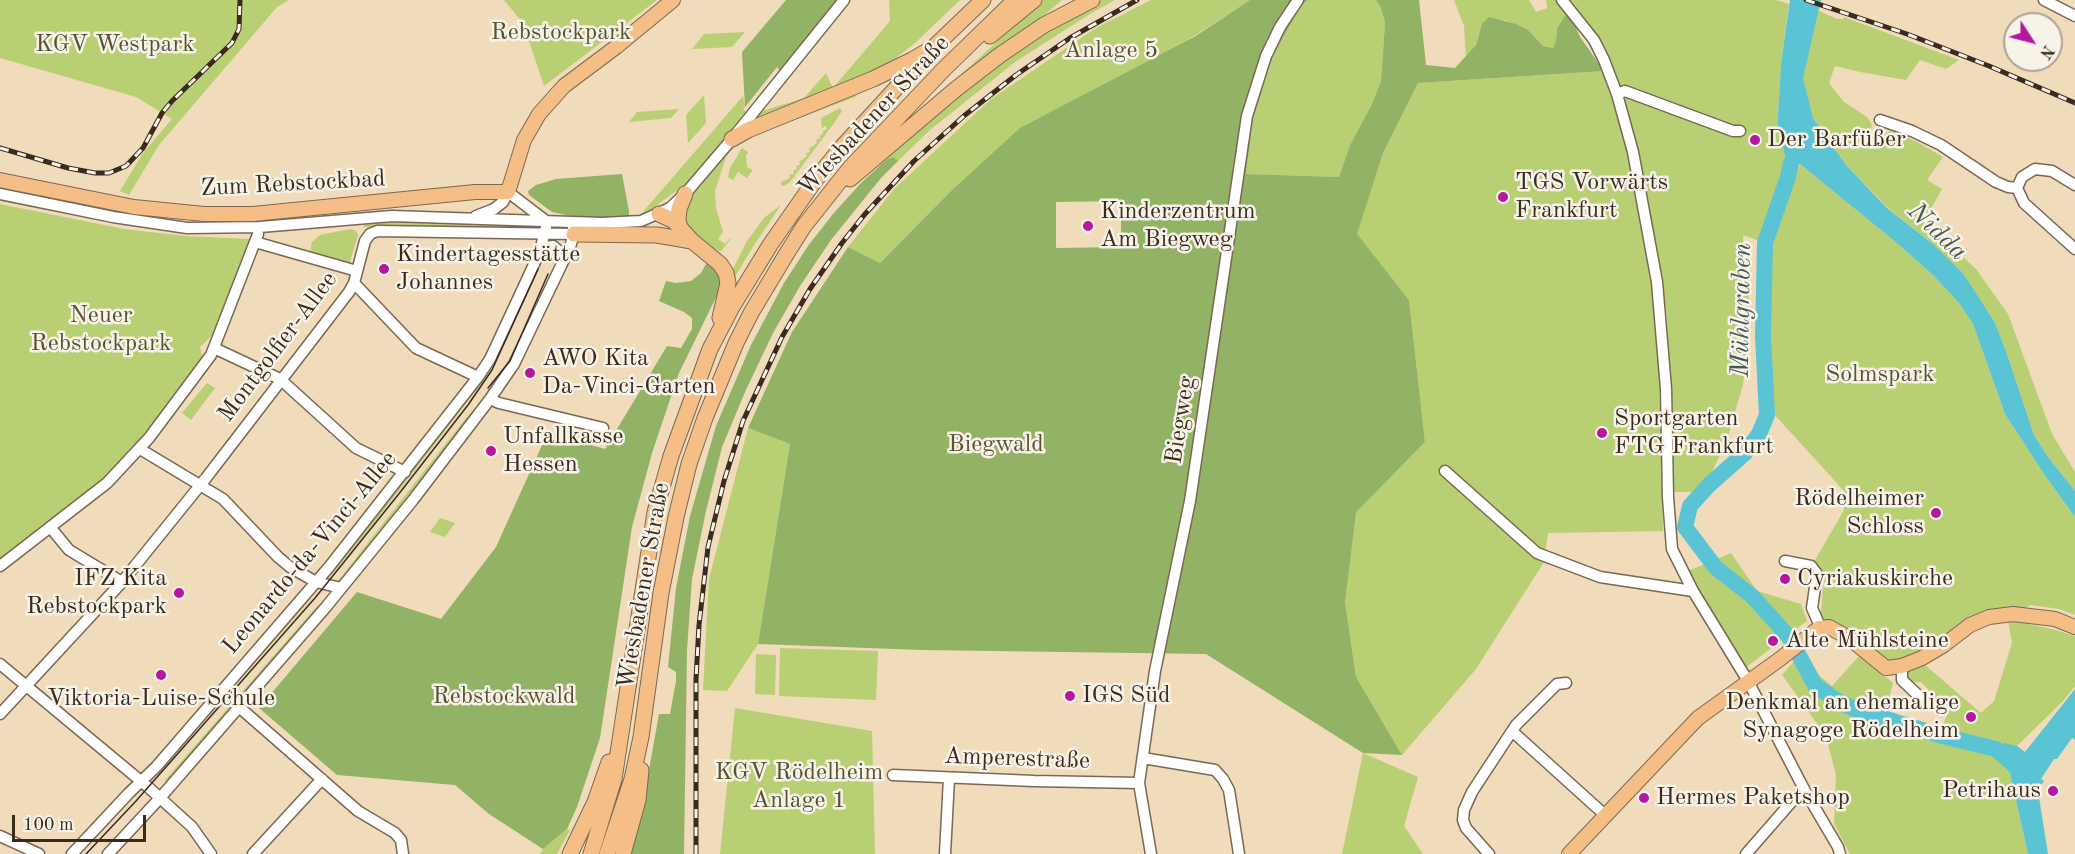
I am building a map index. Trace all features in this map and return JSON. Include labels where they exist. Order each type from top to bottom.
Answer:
[{"type":"highway","points":[[732,139],[748,130],[873,79],[934,47],[983,0]]},
{"type":"highway","name":"Wiesbadener Straße","points":[[607,854],[629,788],[641,737],[666,562],[689,464],[721,376],[736,343],[781,262],[823,202],[868,148],[1015,0]]},
{"type":"highway","points":[[944,69],[1034,0]]},
{"type":"highway","points":[[823,202],[984,67],[1044,25],[1092,0]]},
{"type":"highway","name":"Wiesbadener Straße","points":[[591,854],[614,779],[655,512],[671,456],[710,349],[770,245],[816,179],[841,148],[934,47]]},
{"type":"highway","points":[[680,227],[678,215],[685,194]]},
{"type":"highway","points":[[659,214],[670,218],[692,241],[720,264],[726,273],[728,283],[721,317],[710,349]]},
{"type":"highway","points":[[571,228],[657,235],[692,241]]},
{"type":"highway","points":[[570,854],[595,802],[626,708]]},
{"type":"highway","points":[[623,854],[641,781],[641,737]]},
{"type":"main road","points":[[508,192],[524,140],[539,114],[550,101],[564,86],[673,0]]},
{"type":"main road","name":"Zum Rebstockbad","points":[[0,180],[134,207],[220,214],[253,214],[475,192],[508,192]]},
{"type":"main road","points":[[1569,854],[1698,718],[1790,652],[1819,628],[1829,627],[1849,638],[1886,668],[1902,666],[1922,658],[1970,625],[1989,617],[2013,614],[2055,619],[2075,627]]},
{"type":"street","points":[[0,194],[113,217],[187,228],[260,227],[392,216],[546,220],[571,228],[641,221],[670,208],[685,194],[844,0]]},
{"type":"street","name":"Biegweg","points":[[1151,854],[1139,783],[1155,670],[1192,489],[1247,116],[1266,56],[1280,27],[1298,0]]},
{"type":"street","points":[[1562,0],[1594,40],[1604,60],[1617,94],[1633,152],[1657,282],[1666,389],[1668,497],[1672,549],[1693,591],[1748,681],[1840,854]]},
{"type":"street","points":[[2044,0],[2075,16]]},
{"type":"street","points":[[1617,94],[1625,91],[1740,131]]},
{"type":"street","points":[[1880,120],[1921,135],[1941,145],[1996,182],[2017,188]]},
{"type":"street","points":[[2075,185],[2052,171],[2035,169],[2022,177],[2017,188],[2024,203],[2075,249]]},
{"type":"street","points":[[469,218],[494,209],[503,202],[508,192],[546,220]]},
{"type":"street","name":"Leonardo-da-Vinci-Allee","points":[[72,854],[156,767],[316,582],[478,377],[490,359],[540,251],[546,233],[546,220]]},
{"type":"street","name":"Leonardo-da-Vinci-Allee","points":[[108,854],[160,798],[341,588],[413,500],[490,399],[514,364],[570,247],[571,228]]},
{"type":"street","name":"Montgolfier-Allee","points":[[0,714],[122,582],[201,484],[354,283],[365,241],[374,231],[546,233],[571,228]]},
{"type":"street","points":[[0,566],[78,507],[116,475],[140,449],[214,348],[256,238],[357,271]]},
{"type":"street","points":[[540,251],[553,246],[560,252],[562,260]]},
{"type":"street","points":[[354,283],[416,348],[478,377]]},
{"type":"street","points":[[214,348],[280,379],[356,448],[405,472]]},
{"type":"street","points":[[490,399],[499,404],[603,428]]},
{"type":"street","points":[[140,449],[223,499],[290,567],[316,582],[341,588]]},
{"type":"street","points":[[1445,471],[1537,553],[1600,577],[1693,591]]},
{"type":"street","points":[[51,527],[69,550],[122,582]]},
{"type":"street","points":[[1785,561],[1811,566],[1817,573],[1812,608],[1819,628]]},
{"type":"street","points":[[0,664],[160,798],[192,827],[211,854]]},
{"type":"street","points":[[1902,666],[1902,680],[1921,698]]},
{"type":"street","points":[[1489,854],[1466,828],[1463,820],[1464,810],[1472,792],[1516,725],[1557,684],[1566,683]]},
{"type":"street","points":[[239,707],[358,812],[395,833],[400,840],[403,854]]},
{"type":"street","points":[[1513,732],[1605,815]]},
{"type":"street","points":[[1143,758],[1215,770],[1219,774],[1229,790],[1239,854]]},
{"type":"street","name":"Amperestraße","points":[[893,775],[1139,783]]},
{"type":"street","points":[[945,854],[949,778]]},
{"type":"street","points":[[253,854],[322,779]]},
{"type":"street","points":[[1746,854],[1804,790]]},
{"type":"street","points":[[0,836],[39,854]]},
{"type":"green space","name":"KGV Westpark","points":[[0,0],[289,0],[277,7],[159,145],[129,195],[120,191],[143,153],[172,119],[136,97],[0,58]]},
{"type":"green space","name":"Rebstockpark","points":[[504,0],[657,0],[544,86],[523,23]]},
{"type":"green space","points":[[786,0],[839,0],[780,71],[777,67],[745,107],[742,52]]},
{"type":"green space","points":[[889,0],[960,0],[914,44],[884,67],[748,126],[759,112],[804,98],[826,73],[833,88],[890,21]]},
{"type":"green space","points":[[1043,0],[1062,0],[993,51],[983,62],[904,126]]},
{"type":"green space","points":[[1102,0],[1115,0],[1015,62],[930,130],[898,161],[893,157],[886,160],[892,151],[940,108],[1028,42]]},
{"type":"green space","name":"Anlage 5","points":[[1151,0],[1250,0],[949,193],[880,263],[848,247],[894,189],[991,99],[1096,28]]},
{"type":"green space","name":"Biegwald","points":[[1250,0],[1308,0],[1300,7],[1272,58],[1253,118],[1246,174],[1339,177],[1350,145],[1371,106],[1381,81],[1385,23],[1376,0],[1419,0],[1426,65],[1455,68],[1476,45],[1482,24],[1489,17],[1516,24],[1528,30],[1543,46],[1553,48],[1557,29],[1565,16],[1571,16],[1580,37],[1604,71],[1418,83],[1383,153],[1357,234],[1409,300],[1425,442],[1356,512],[1345,602],[1356,677],[1402,755],[1363,753],[1206,654],[922,650],[758,644],[790,444],[748,428],[792,332],[848,247],[880,263],[949,193],[1020,128],[1194,37]],"holes":[[[1121,201],[1121,247],[1056,248],[1056,202]]]},
{"type":"green space","points":[[1308,0],[1376,0],[1385,23],[1381,81],[1371,106],[1350,145],[1339,177],[1246,174],[1253,118],[1272,58],[1300,7]]},
{"type":"green space","points":[[1454,0],[1529,0],[1536,12],[1547,8],[1546,0],[1556,0],[1571,16],[1557,29],[1553,48],[1543,46],[1528,30],[1504,20],[1479,33],[1476,45],[1466,58],[1464,26]]},
{"type":"green space","points":[[1565,0],[1776,0],[1789,4],[1781,64],[1778,114],[1778,128],[1786,159],[1765,243],[1743,235],[1745,276],[1751,312],[1743,384],[1727,441],[1702,492],[1673,492],[1667,317],[1638,149],[1623,97]]},
{"type":"green space","points":[[1817,10],[1837,19],[1844,17],[1959,60],[1946,69],[1920,60],[1906,80],[1835,66],[1829,83],[1844,102],[1867,117],[1872,125],[1869,132],[1875,137],[1891,131],[1943,157],[1927,180],[1942,189],[1924,221],[1976,269],[2008,314],[2052,434],[2075,472],[2075,491],[2034,435],[1995,323],[1962,272],[1933,244],[1888,208],[1846,165],[1813,118],[1802,78]]},
{"type":"green space","points":[[745,32],[732,47],[692,49],[704,34]]},
{"type":"green space","points":[[1604,71],[1632,160],[1652,284],[1658,335],[1663,531],[1548,533],[1544,562],[1476,669],[1402,755],[1356,677],[1345,602],[1355,512],[1425,442],[1409,300],[1356,234],[1383,153],[1418,83]]},
{"type":"green space","points":[[860,90],[855,97],[742,140],[727,154],[715,191],[716,208],[723,232],[718,239],[725,244],[730,238],[721,251],[702,241],[685,222],[684,216],[690,195],[729,149],[741,139]]},
{"type":"green space","points":[[704,95],[706,123],[688,143],[686,115]]},
{"type":"green space","points":[[743,96],[745,107],[743,109],[746,112],[684,188],[681,187],[652,209],[642,213]]},
{"type":"green space","points":[[840,108],[842,111],[834,123],[790,182],[784,186],[781,185],[781,182],[790,178],[789,175],[794,174],[796,166],[800,165],[799,162],[807,156],[806,153],[810,152],[809,149],[817,143],[816,140],[827,129],[826,126],[822,128],[821,118]]},
{"type":"green space","points":[[679,109],[671,118],[629,122],[637,112]]},
{"type":"green space","points":[[742,148],[748,152],[747,167],[753,170],[747,178],[738,172],[733,180],[728,177],[730,168]]},
{"type":"green space","points":[[893,157],[898,161],[881,178],[831,240],[800,286],[773,333],[722,447],[692,579],[687,650],[684,854],[629,854],[647,781],[659,714],[670,714],[676,681],[676,672],[668,667],[676,588],[690,516],[716,426],[751,345],[784,283],[808,246],[860,184],[886,160]]},
{"type":"green space","name":"Solmspark","points":[[1800,164],[1934,276],[1959,303],[1973,324],[2005,414],[2075,517],[2075,615],[2059,609],[2031,605],[2003,619],[1970,622],[1921,656],[1887,664],[1820,622],[1824,579],[1814,562],[1844,510],[1844,491],[1773,413],[1766,249]]},
{"type":"green space","points":[[622,174],[629,217],[615,219],[575,217],[552,212],[529,195],[528,191],[536,185],[556,179]]},
{"type":"green space","name":"Neuer Rebstockpark","points":[[0,204],[124,229],[185,236],[251,239],[218,330],[200,347],[203,361],[143,441],[108,478],[0,562]]},
{"type":"green space","points":[[781,205],[733,280],[732,271],[747,241],[764,218]]},
{"type":"green space","points":[[366,223],[510,225],[508,229],[363,227]]},
{"type":"green space","points":[[351,229],[358,235],[349,265],[310,253],[312,242],[320,235]]},
{"type":"green space","name":"Rebstockwald","points":[[707,262],[718,271],[721,287],[679,373],[652,453],[632,527],[600,738],[577,807],[567,829],[543,849],[489,814],[455,785],[337,775],[259,708],[357,592],[441,619],[496,547],[548,432],[605,449],[667,346],[681,348],[692,329],[692,318],[659,301],[666,281],[676,283],[691,281],[701,273]]},
{"type":"green space","points":[[493,363],[482,383],[374,523],[328,579],[325,577]]},
{"type":"green space","points":[[499,382],[362,559],[341,583],[337,582],[466,418]]},
{"type":"green space","points":[[207,383],[215,388],[191,420],[182,413]]},
{"type":"green space","points":[[748,428],[790,444],[758,644],[727,691],[703,690],[709,579]]},
{"type":"green space","points":[[440,518],[455,523],[445,537],[430,532]]},
{"type":"green space","points":[[1731,553],[1757,591],[1801,604],[1807,621],[1745,668],[1688,571]]},
{"type":"green space","points":[[308,597],[311,599],[158,774],[156,772]]},
{"type":"green space","points":[[318,605],[321,607],[168,782],[165,780]]},
{"type":"green space","points":[[2008,620],[2075,636],[2075,686],[2017,746],[2004,744],[2000,757],[2006,763],[2010,773],[2028,854],[1850,854],[1834,824],[1836,775],[1826,736],[1782,675],[1797,658],[1832,686],[1860,655],[1893,683],[1885,714],[1940,731],[1949,711],[1921,682],[1909,683],[1906,673],[1925,665],[1981,713],[1994,701],[2012,643]]},
{"type":"green space","points":[[780,648],[878,651],[876,700],[779,696]]},
{"type":"green space","points":[[756,654],[776,655],[775,695],[755,694]]},
{"type":"green space","name":"KGV Rödelheim Anlage 1","points":[[735,708],[872,731],[875,854],[720,854]]},
{"type":"green space","points":[[1363,753],[1418,777],[1404,826],[1423,854],[1342,854]]},
{"type":"green space","points":[[567,829],[570,830],[557,854],[540,854],[543,849]]},
{"type":"water","points":[[1790,0],[1821,0],[1803,78],[1813,118],[1846,165],[1887,208],[1933,244],[1962,272],[1976,293],[1995,323],[2034,435],[2075,491],[2075,517],[2005,414],[1973,324],[1959,303],[1934,276],[1898,244],[1800,164],[1791,163],[1786,159],[1778,128],[1778,114],[1781,64]]},
{"type":"water","points":[[2075,689],[2075,740],[2072,738],[2041,779],[2044,781],[2040,787],[2039,797],[2048,854],[2028,854],[2010,773],[2006,763],[2000,757],[2001,751],[2004,743],[2017,746],[2025,752]]},
{"type":"waterway","name":"Mühlgraben","points":[[1802,143],[1791,163],[1765,243],[1763,337],[1767,415],[1759,434],[1745,453],[1709,485],[1690,506],[1685,527],[1716,568],[1752,596],[1789,637],[1815,685],[1836,700],[1856,710],[1942,736],[1996,749],[2015,766]]},
{"type":"tram line","points":[[86,854],[136,801],[315,598],[468,405],[492,370],[538,269]]},
{"type":"tram line","points":[[488,388],[510,361],[548,274]]},
{"type":"railway","points":[[0,148],[68,168],[95,173],[109,173],[126,166],[143,148],[162,113],[172,101],[232,43],[239,29],[240,0]]},
{"type":"railway","points":[[696,854],[696,679],[699,625],[708,547],[724,481],[743,421],[782,337],[810,289],[842,243],[865,214],[914,161],[965,115],[1016,75],[1070,38],[1137,0]]},
{"type":"railway","points":[[1806,0],[1907,34],[2075,103]]},
{"type":"place","name":"Der Barfüßer","points":[[1755,140]]},
{"type":"place","name":"TGS Vorwärts Frankfurt","points":[[1503,197]]},
{"type":"place","name":"Kinderzentrum Am Biegweg","points":[[1088,226]]},
{"type":"place","name":"Kindertagesstätte Johannes","points":[[384,269]]},
{"type":"place","name":"AWO Kita Da-Vinci-Garten","points":[[530,373]]},
{"type":"place","name":"Sportgarten FTG Frankfurt","points":[[1602,433]]},
{"type":"place","name":"Unfallkasse Hessen","points":[[491,451]]},
{"type":"place","name":"Rödelheimer Schloss","points":[[1936,513]]},
{"type":"place","name":"Cyriakuskirche","points":[[1785,579]]},
{"type":"place","name":"IFZ Kita Rebstockpark","points":[[179,593]]},
{"type":"place","name":"Alte Mühlsteine","points":[[1773,641]]},
{"type":"place","name":"Viktoria-Luise-Schule","points":[[161,675]]},
{"type":"place","name":"IGS Süd","points":[[1070,696]]},
{"type":"place","name":"Denkmal an ehemalige Synagoge Rödelheim","points":[[1971,717]]},
{"type":"place","name":"Petrihaus","points":[[2053,791]]},
{"type":"place","name":"Hermes Paketshop","points":[[1644,798]]},
{"type":"water label","name":"Nidda","points":[[1937,232]]}]
